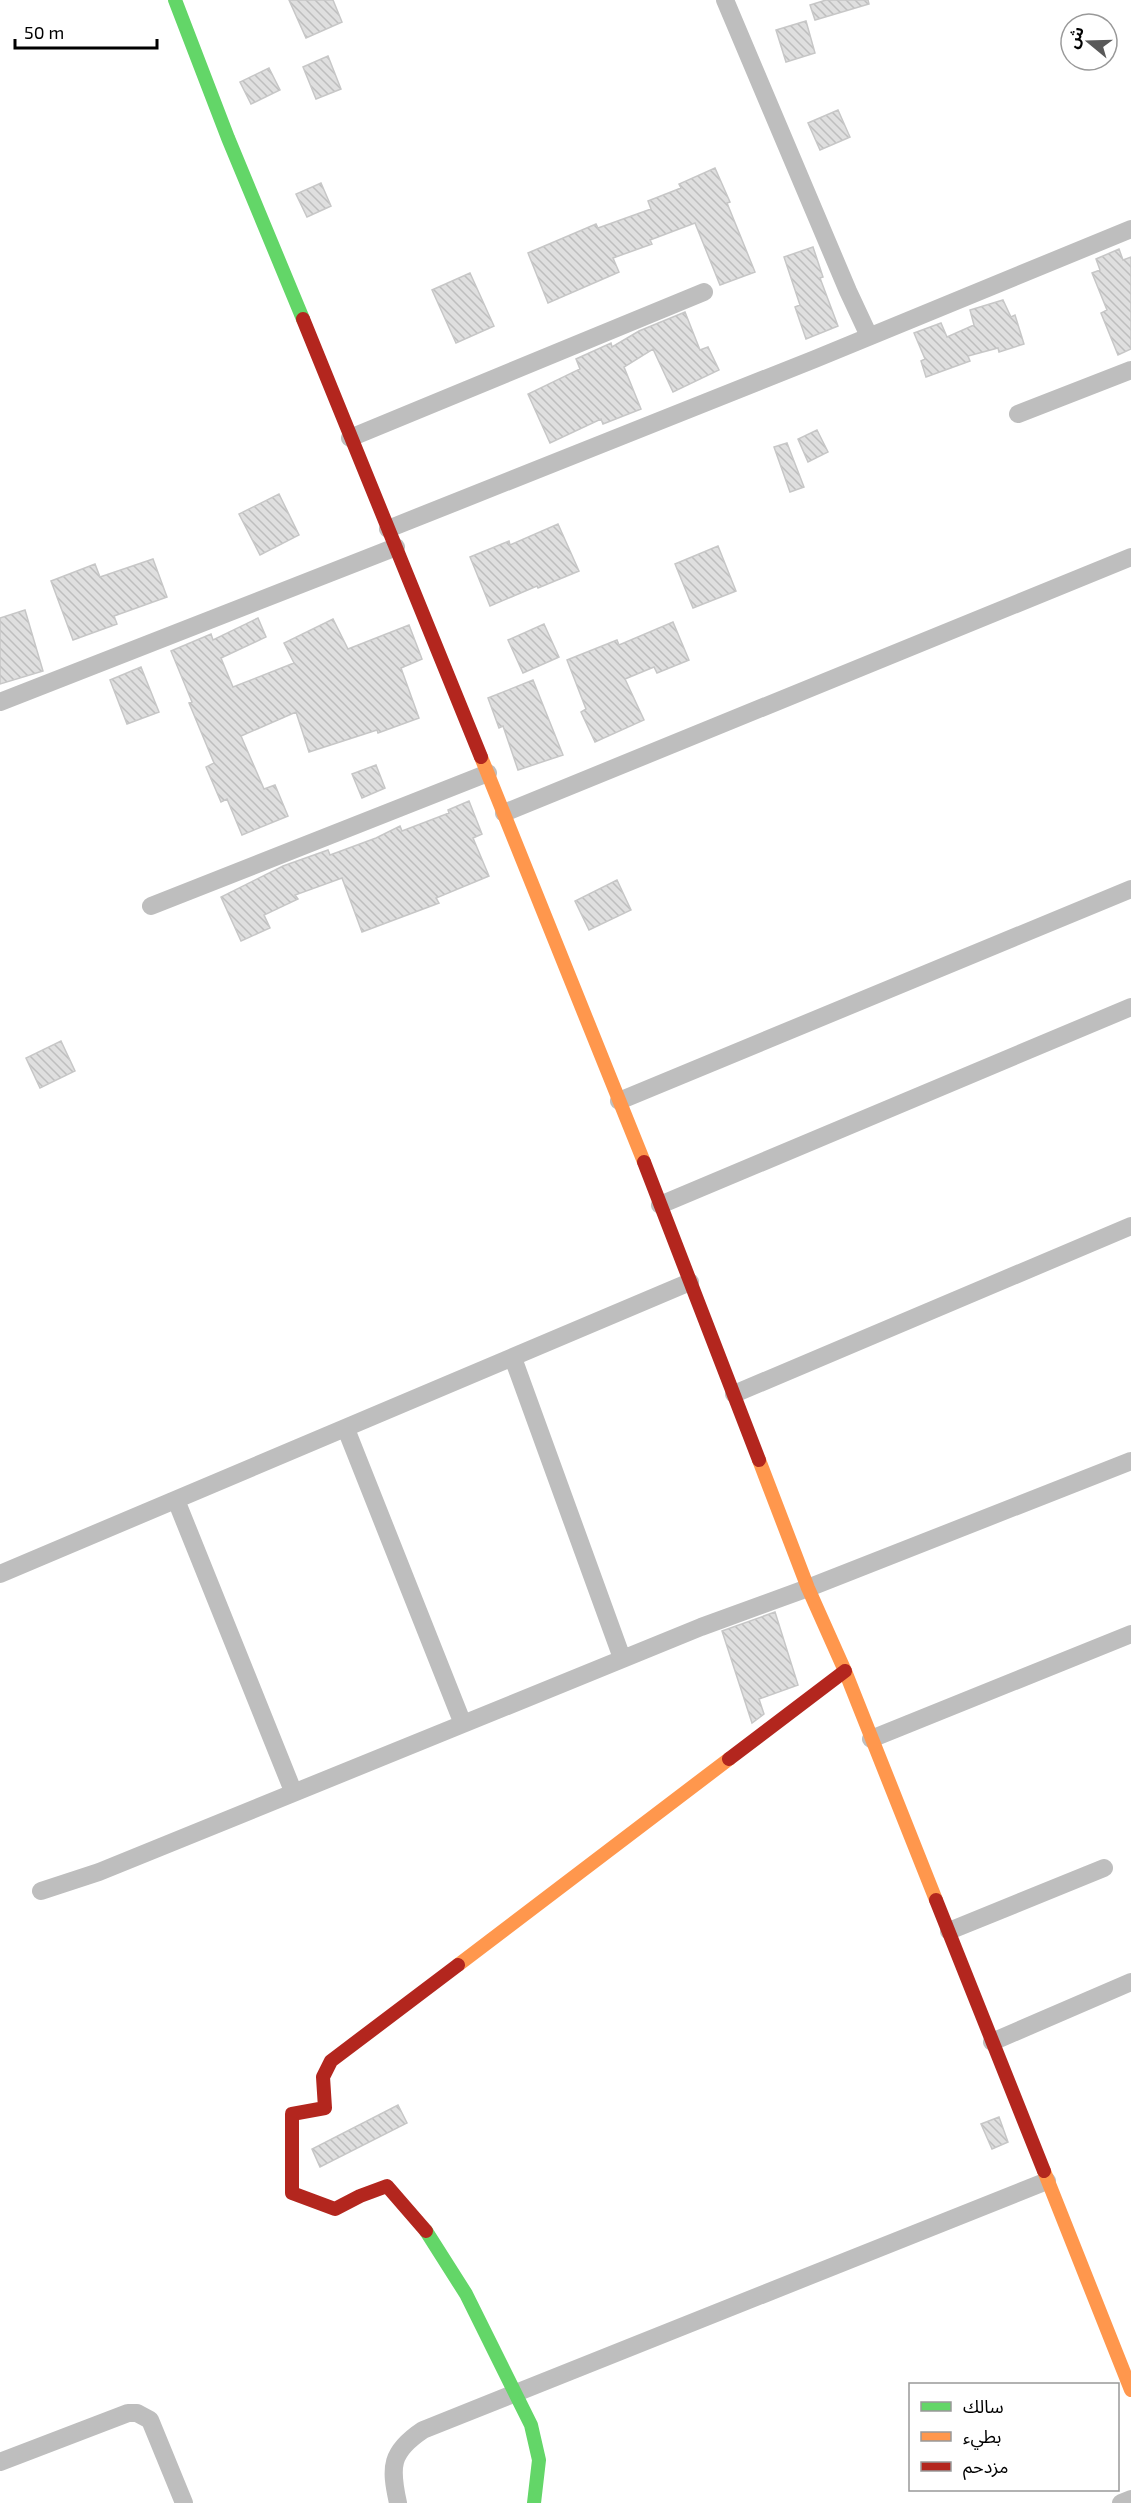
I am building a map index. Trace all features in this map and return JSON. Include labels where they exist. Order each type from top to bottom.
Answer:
[{"type":"street","points":[[175,0],[228,138],[488,773],[660,1205],[808,1588],[845,1671],[1131,2390]]},
{"type":"street","points":[[725,0],[838,269],[869,336]]},
{"type":"street","points":[[388,529],[1131,229]]},
{"type":"street","points":[[350,438],[704,292]]},
{"type":"street","points":[[1018,414],[1131,370]]},
{"type":"street","points":[[0,702],[396,547]]},
{"type":"street","points":[[504,813],[1131,557]]},
{"type":"street","points":[[151,906],[488,773]]},
{"type":"street","points":[[619,1101],[1131,889]]},
{"type":"street","points":[[660,1205],[1131,1007]]},
{"type":"street","points":[[734,1394],[1131,1226]]},
{"type":"street","points":[[0,1574],[690,1282]]},
{"type":"street","points":[[513,1358],[622,1658]]},
{"type":"street","points":[[346,1429],[464,1724]]},
{"type":"street","points":[[41,1891],[99,1872],[622,1658],[808,1588],[1131,1461]]},
{"type":"street","points":[[176,1500],[293,1791]]},
{"type":"street","points":[[871,1739],[1131,1634]]},
{"type":"street","points":[[534,2503],[540,2478],[537,2443],[517,2393],[468,2295],[406,2204],[387,2186],[360,2196],[335,2210],[292,2193],[292,2114],[325,2108],[323,2077],[331,2061],[845,1671]]},
{"type":"street","points":[[949,1930],[1104,1868]]},
{"type":"street","points":[[992,2042],[1131,1982]]},
{"type":"street","points":[[398,2503],[392,2478],[394,2457],[405,2442],[442,2422],[1047,2181]]},
{"type":"street","points":[[0,2462],[128,2413],[137,2413],[150,2420],[184,2503]]},
{"type":"street","points":[[1121,2503],[1131,2499]]},
{"type":"building","points":[[289,0],[333,0],[342,22],[306,38]]},
{"type":"building","points":[[826,0],[868,0],[869,4],[815,20],[810,5]]},
{"type":"building","points":[[806,21],[815,53],[786,62],[776,30]]},
{"type":"building","points":[[328,56],[341,89],[316,99],[303,67]]},
{"type":"building","points":[[269,68],[280,90],[251,104],[240,82]]},
{"type":"building","points":[[838,110],[850,137],[820,150],[808,123]]},
{"type":"building","points":[[715,168],[755,272],[720,285],[695,223],[650,240],[652,244],[613,258],[619,272],[548,303],[528,253],[596,224],[598,228],[651,209],[648,201],[681,188],[679,184]]},
{"type":"building","points":[[321,183],[331,206],[307,217],[296,194]]},
{"type":"building","points":[[813,247],[823,277],[820,278],[838,326],[806,339],[795,307],[800,305],[784,257]]},
{"type":"building","points":[[1119,249],[1123,260],[1131,257],[1131,349],[1118,355],[1101,313],[1107,310],[1092,273],[1100,270],[1096,259]]},
{"type":"building","points":[[470,273],[494,326],[456,343],[432,290]]},
{"type":"building","points":[[1003,300],[1011,317],[1015,315],[1024,344],[999,352],[998,348],[968,356],[970,361],[926,377],[921,361],[925,359],[914,333],[941,323],[947,337],[974,325],[970,310]]},
{"type":"building","points":[[685,312],[700,350],[708,347],[719,370],[673,392],[653,349],[624,367],[641,409],[603,424],[601,419],[550,443],[528,394],[580,369],[576,359],[611,343],[612,347],[639,331]]},
{"type":"building","points":[[817,430],[828,452],[808,462],[798,439]]},
{"type":"building","points":[[787,443],[804,487],[790,492],[774,447]]},
{"type":"building","points":[[279,494],[299,535],[260,555],[239,514]]},
{"type":"building","points":[[558,524],[579,571],[490,606],[470,557],[509,541],[510,545]]},
{"type":"building","points":[[718,546],[736,591],[693,608],[675,564]]},
{"type":"building","points":[[153,559],[167,597],[114,616],[117,624],[73,640],[51,581],[95,564],[100,577]]},
{"type":"building","points":[[25,610],[43,671],[0,684],[0,618]]},
{"type":"building","points":[[258,618],[266,637],[221,658],[233,687],[294,663],[284,643],[333,619],[348,649],[409,625],[422,659],[401,668],[419,718],[378,733],[377,730],[309,752],[296,712],[241,736],[264,789],[275,785],[288,816],[242,835],[227,799],[221,802],[206,767],[214,763],[189,703],[192,702],[171,651],[211,634],[213,640]]},
{"type":"building","points":[[673,622],[689,660],[657,673],[654,667],[625,679],[644,720],[595,742],[581,712],[586,709],[567,660],[617,640],[619,645]]},
{"type":"building","points":[[544,624],[559,657],[523,673],[508,640]]},
{"type":"building","points":[[141,667],[159,712],[127,724],[110,680]]},
{"type":"building","points":[[533,680],[563,755],[518,770],[503,726],[499,728],[488,698]]},
{"type":"building","points":[[376,765],[385,788],[362,798],[352,774]]},
{"type":"building","points":[[469,801],[482,834],[473,838],[489,876],[436,898],[439,903],[362,932],[342,878],[295,895],[298,899],[264,915],[270,928],[241,941],[221,897],[283,866],[328,850],[330,855],[376,838],[400,826],[402,831],[449,813],[448,810]]},
{"type":"building","points":[[617,880],[631,910],[589,930],[575,901]]},
{"type":"building","points":[[61,1041],[75,1071],[40,1088],[26,1058]]},
{"type":"building","points":[[775,1612],[798,1685],[759,1699],[764,1714],[752,1723],[722,1631]]},
{"type":"building","points":[[398,2105],[407,2123],[320,2167],[312,2149]]},
{"type":"building","points":[[999,2117],[1008,2142],[992,2149],[981,2124]]},
{"type":"traffic: fast","points":[[175,0],[228,138],[303,319]]},
{"type":"traffic: fast","points":[[426,2231],[466,2294],[531,2425],[539,2460],[534,2503]]},
{"type":"traffic: slow","points":[[481,757],[644,1162]]},
{"type":"traffic: slow","points":[[759,1460],[808,1588],[845,1671],[936,1900]]},
{"type":"traffic: slow","points":[[458,1965],[729,1759]]},
{"type":"traffic: slow","points":[[1044,2171],[1131,2390]]},
{"type":"traffic: jam","points":[[303,319],[481,757]]},
{"type":"traffic: jam","points":[[644,1162],[759,1460]]},
{"type":"traffic: jam","points":[[729,1759],[845,1671]]},
{"type":"traffic: jam","points":[[936,1900],[1044,2171]]},
{"type":"traffic: jam","points":[[426,2231],[387,2186],[335,2209],[292,2193],[292,2114],[325,2108],[323,2077],[331,2061],[458,1965]]}]
